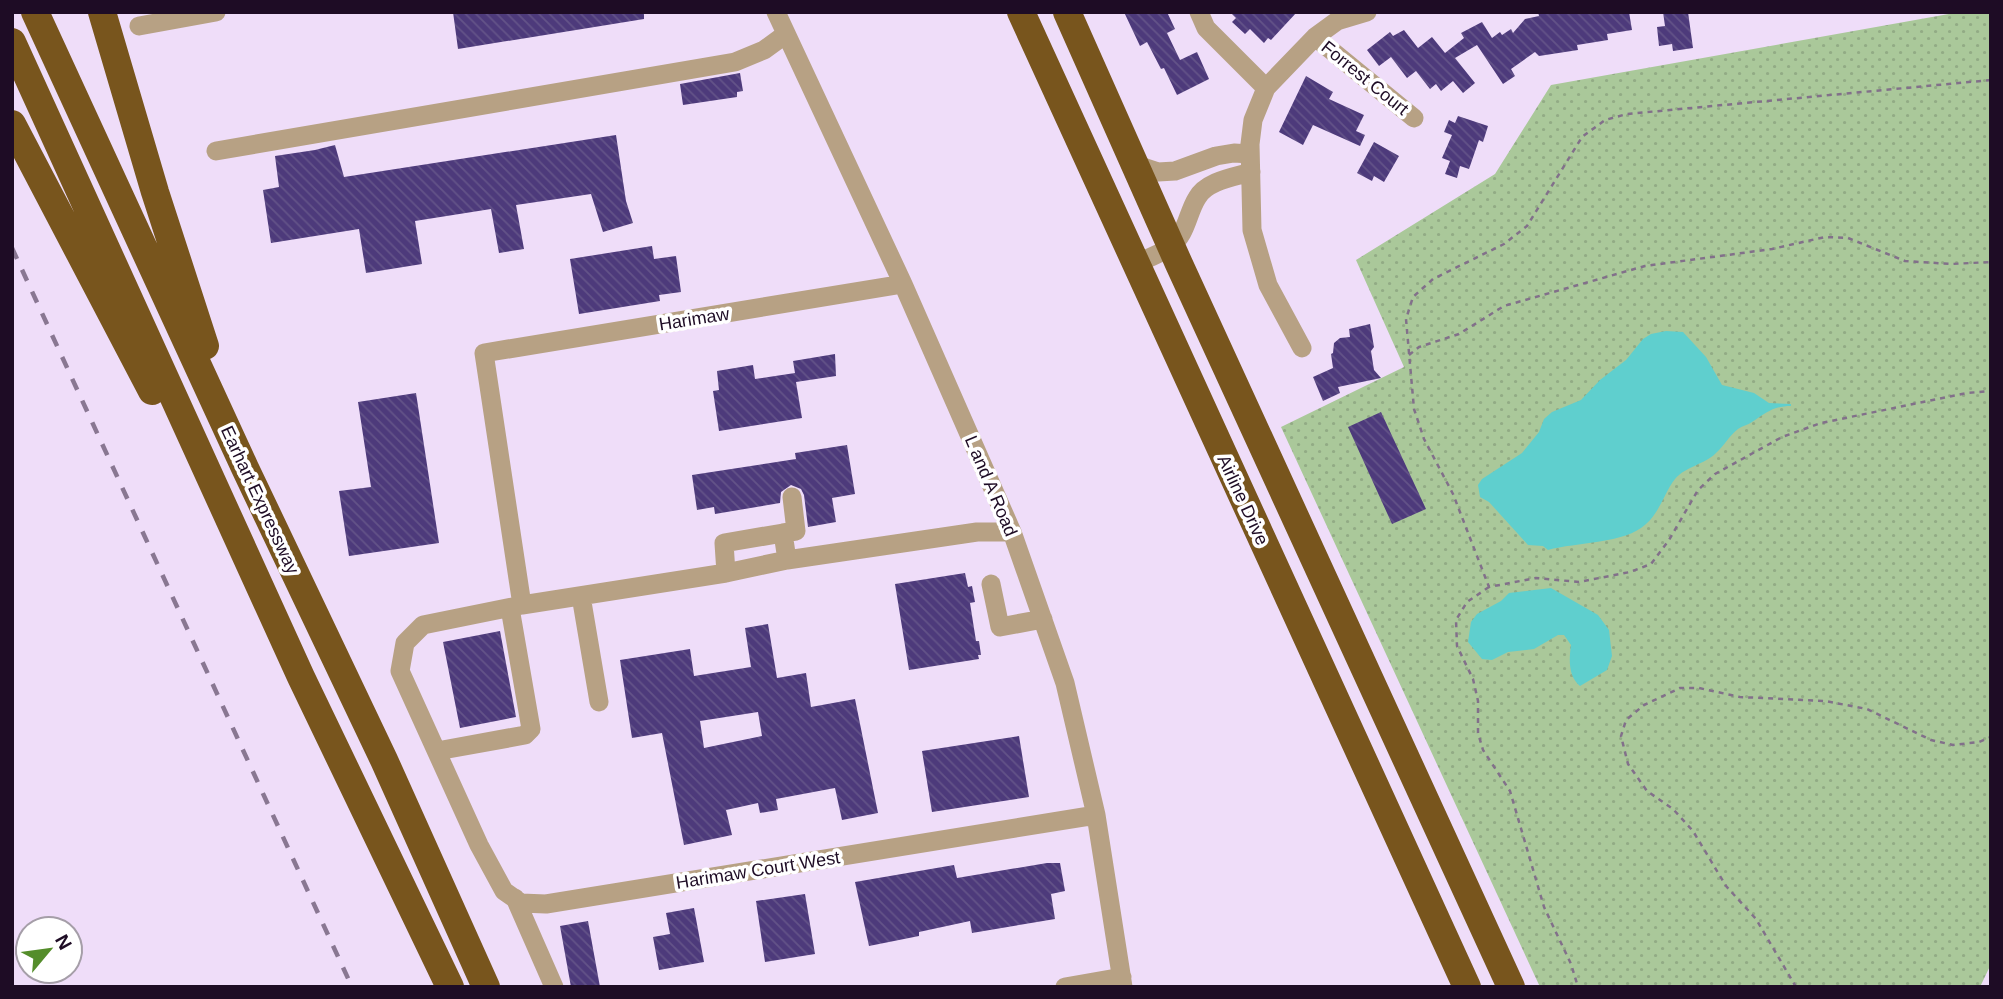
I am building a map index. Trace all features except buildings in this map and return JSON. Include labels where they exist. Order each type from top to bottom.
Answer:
[{"type":"highway","name":"Earhart Expressway","points":[[35,12],[245,468],[384,760],[486,987]]},
{"type":"highway","points":[[102,12],[155,192],[245,468]]},
{"type":"highway","name":"Airline Drive","points":[[1021,12],[1467,987]]},
{"type":"highway","points":[[1067,12],[1171,246],[1511,987]]},
{"type":"highway","name":"Earhart Expressway","points":[[12,42],[301,677],[450,987]]},
{"type":"highway","points":[[12,124],[301,677]]},
{"type":"highway","points":[[1247,508],[1284,490]]},
{"type":"highway","points":[[1386,811],[1422,791]]},
{"type":"highway","points":[[461,930],[493,987]]},
{"type":"street","points":[[139,26],[216,12]]},
{"type":"street","name":"L and A Road","points":[[776,12],[903,284],[1012,532],[1065,683],[1096,815],[1122,982]]},
{"type":"street","points":[[1199,12],[1206,28],[1266,88]]},
{"type":"street","points":[[1302,348],[1268,285],[1252,230],[1251,163],[1254,120],[1266,88],[1315,37],[1337,21],[1367,12]]},
{"type":"street","points":[[216,152],[736,62],[764,50],[786,34]]},
{"type":"street","name":"Forrest Court","points":[[1315,37],[1415,118]]},
{"type":"street","points":[[1135,164],[1157,172],[1182,169],[1216,156],[1234,153],[1251,163]]},
{"type":"street","points":[[1135,264],[1171,246],[1188,224],[1197,197],[1251,163]]},
{"type":"street","points":[[1182,169],[1197,197]]},
{"type":"street","name":"Harimaw","points":[[516,607],[484,354],[903,284]]},
{"type":"street","points":[[726,573],[724,543],[796,531],[792,497]]},
{"type":"street","points":[[554,987],[515,898],[504,891],[491,868],[400,671],[405,643],[423,625],[787,560],[977,532],[1012,532]]},
{"type":"street","points":[[783,533],[787,560]]},
{"type":"street","points":[[991,584],[1000,627],[1043,619]]},
{"type":"street","points":[[581,596],[599,702]]},
{"type":"street","points":[[436,751],[525,735],[531,729],[516,607]]},
{"type":"street","name":"Harimaw Court West","points":[[515,898],[521,903],[546,904],[1096,815]]},
{"type":"street","points":[[398,880],[438,987]]},
{"type":"street","points":[[1065,987],[1122,982]]},
{"type":"path","points":[[1489,587],[1453,494],[1424,439],[1414,409],[1406,319],[1413,297],[1433,279],[1504,244],[1527,226],[1583,137],[1605,120],[1627,114],[1991,80]]},
{"type":"path","points":[[1409,355],[1419,347],[1459,334],[1504,306],[1542,295],[1645,266],[1772,249],[1825,237],[1848,238],[1905,261],[1951,264],[1991,262]]},
{"type":"path","points":[[1578,987],[1572,964],[1544,907],[1510,791],[1483,750],[1478,733],[1478,701],[1473,679],[1457,646],[1456,620],[1467,602],[1489,587],[1536,578],[1580,582],[1630,572],[1651,564],[1669,540],[1698,489],[1715,474],[1782,437],[1821,423],[1967,393],[1991,391]]},
{"type":"path","points":[[1796,987],[1756,919],[1726,886],[1693,831],[1673,809],[1647,791],[1628,764],[1621,736],[1626,720],[1644,705],[1680,688],[1699,688],[1740,697],[1825,701],[1867,709],[1931,740],[1953,745],[1979,742],[1991,737]]},
{"type":"shaded area","points":[[1960,12],[1991,12],[1991,964],[1980,987],[1540,987],[1281,427],[1404,367],[1356,260],[1495,174],[1551,85]]},
{"type":"shaded area","points":[[1666,331],[1683,332],[1706,357],[1722,385],[1754,393],[1769,403],[1791,406],[1774,409],[1740,428],[1711,457],[1679,475],[1655,514],[1637,531],[1613,539],[1548,550],[1543,546],[1528,545],[1489,502],[1480,497],[1478,485],[1482,479],[1522,453],[1539,432],[1544,419],[1552,412],[1581,400],[1600,380],[1626,360],[1643,339]]},
{"type":"shaded area","points":[[1551,588],[1598,615],[1609,630],[1612,656],[1607,670],[1580,686],[1571,672],[1571,645],[1564,635],[1558,635],[1534,649],[1508,652],[1492,660],[1482,659],[1468,642],[1471,622],[1477,614],[1501,601],[1509,593]]},
{"type":"railway","points":[[12,248],[352,987]]}]
